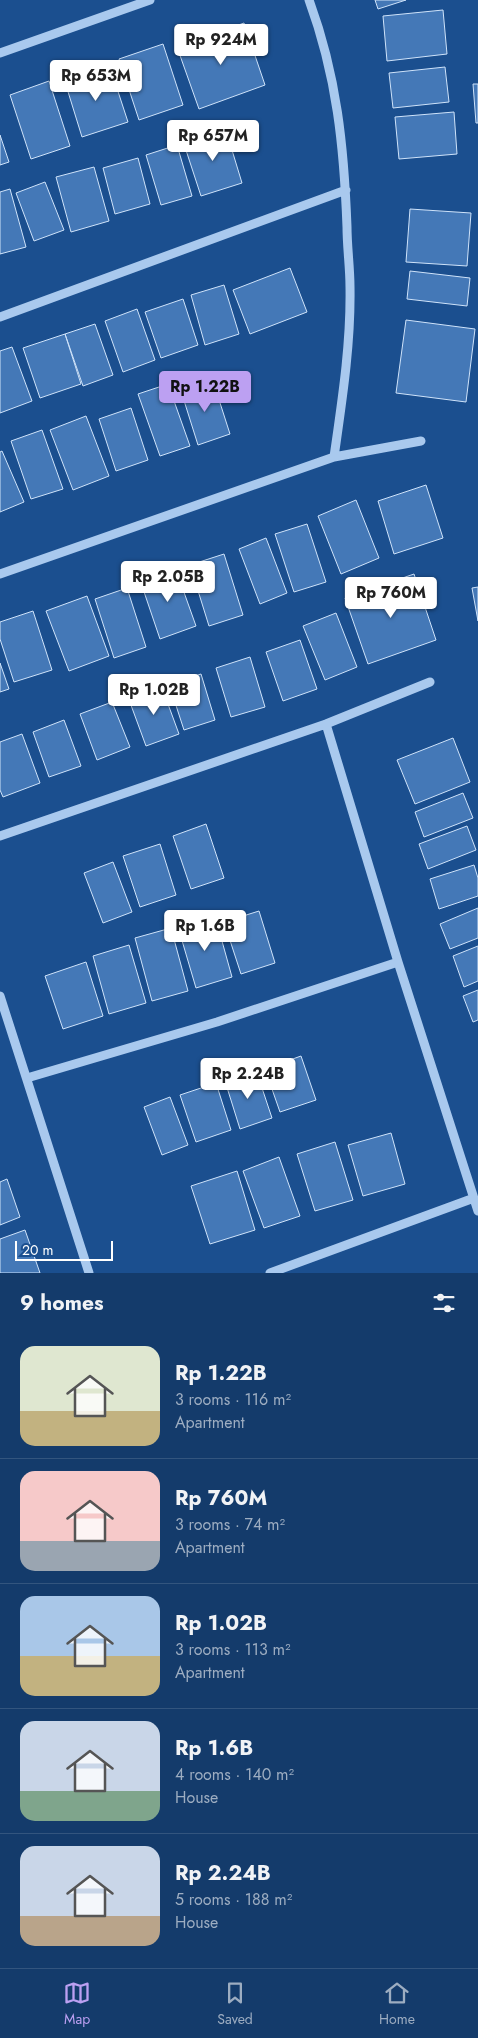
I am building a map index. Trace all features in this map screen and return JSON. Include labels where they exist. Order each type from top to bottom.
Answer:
[{"type":"street","points":[[0,53],[150,0]]},
{"type":"street","points":[[309,0],[330,63],[346,190],[350,318],[345,380],[334,457]]},
{"type":"street","points":[[0,317],[346,190]]},
{"type":"street","points":[[0,574],[334,457],[421,441]]},
{"type":"street","points":[[0,836],[326,724],[430,682]]},
{"type":"street","points":[[326,724],[398,962],[478,1211]]},
{"type":"street","points":[[27,1078],[217,1022],[398,962]]},
{"type":"street","points":[[0,996],[89,1273]]},
{"type":"street","points":[[270,1273],[474,1198]]},
{"type":"building","points":[[375,0],[406,0],[378,9]]},
{"type":"building","points":[[443,10],[447,54],[387,61],[383,16]]},
{"type":"building","points":[[244,23],[265,85],[199,109],[177,47]]},
{"type":"building","points":[[163,44],[183,105],[139,120],[119,59]]},
{"type":"building","points":[[110,67],[128,122],[82,137],[65,82]]},
{"type":"building","points":[[445,67],[449,102],[393,108],[389,73]]},
{"type":"building","points":[[49,81],[70,146],[31,159],[10,95]]},
{"type":"building","points":[[473,84],[478,84],[478,123],[476,123]]},
{"type":"building","points":[[454,112],[457,154],[399,159],[395,117]]},
{"type":"building","points":[[225,127],[242,183],[201,196],[183,141]]},
{"type":"building","points":[[0,135],[9,162],[0,165]]},
{"type":"building","points":[[177,145],[192,196],[161,205],[146,155]]},
{"type":"building","points":[[138,158],[150,204],[115,214],[103,168]]},
{"type":"building","points":[[94,167],[109,221],[71,232],[56,177]]},
{"type":"building","points":[[45,182],[64,230],[34,241],[16,193]]},
{"type":"building","points":[[10,189],[26,247],[0,254],[0,192]]},
{"type":"building","points":[[410,209],[471,213],[467,266],[406,262]]},
{"type":"building","points":[[290,268],[307,312],[250,334],[233,290]]},
{"type":"building","points":[[410,271],[470,278],[467,306],[407,299]]},
{"type":"building","points":[[224,285],[239,334],[205,345],[191,295]]},
{"type":"building","points":[[183,299],[198,345],[161,358],[145,312]]},
{"type":"building","points":[[137,309],[155,360],[123,372],[105,321]]},
{"type":"building","points":[[406,320],[475,329],[466,402],[396,393]]},
{"type":"building","points":[[95,324],[113,375],[83,386],[65,334]]},
{"type":"building","points":[[65,334],[81,384],[40,398],[23,348]]},
{"type":"building","points":[[12,347],[32,401],[0,413],[0,351]]},
{"type":"building","points":[[213,381],[230,434],[198,445],[181,391]]},
{"type":"building","points":[[168,384],[190,446],[160,456],[138,394]]},
{"type":"building","points":[[131,408],[148,460],[116,471],[99,419]]},
{"type":"building","points":[[86,416],[109,476],[73,490],[50,430]]},
{"type":"building","points":[[42,430],[63,489],[31,499],[11,441]]},
{"type":"building","points":[[2,451],[24,502],[0,512],[0,452]]},
{"type":"building","points":[[426,485],[443,538],[394,554],[378,501]]},
{"type":"building","points":[[356,500],[379,558],[341,574],[318,516]]},
{"type":"building","points":[[307,524],[326,582],[294,592],[275,534]]},
{"type":"building","points":[[266,538],[287,593],[260,604],[239,549]]},
{"type":"building","points":[[224,554],[243,615],[209,626],[190,565]]},
{"type":"building","points":[[175,567],[196,626],[160,639],[140,580]]},
{"type":"building","points":[[414,574],[436,640],[368,664],[345,598]]},
{"type":"building","points":[[478,587],[478,621],[472,588]]},
{"type":"building","points":[[127,588],[146,647],[114,658],[95,599]]},
{"type":"building","points":[[87,596],[109,656],[69,671],[46,611]]},
{"type":"building","points":[[33,611],[52,670],[14,682],[0,639],[0,622]]},
{"type":"building","points":[[336,613],[357,667],[325,680],[303,626]]},
{"type":"building","points":[[300,640],[317,689],[283,701],[266,652]]},
{"type":"building","points":[[250,657],[265,707],[231,717],[216,668]]},
{"type":"building","points":[[0,663],[9,689],[0,692]]},
{"type":"building","points":[[201,674],[215,720],[184,730],[169,684]]},
{"type":"building","points":[[161,685],[179,734],[146,746],[128,697]]},
{"type":"building","points":[[112,702],[130,747],[97,760],[80,714]]},
{"type":"building","points":[[64,720],[81,766],[49,777],[33,732]]},
{"type":"building","points":[[22,734],[40,783],[3,797],[0,790],[0,742]]},
{"type":"building","points":[[453,738],[470,782],[415,804],[397,760]]},
{"type":"building","points":[[463,793],[473,818],[424,837],[415,812]]},
{"type":"building","points":[[206,824],[224,878],[191,889],[173,836]]},
{"type":"building","points":[[467,826],[476,850],[428,869],[419,844]]},
{"type":"building","points":[[160,844],[176,895],[140,907],[123,856]]},
{"type":"building","points":[[113,862],[132,912],[103,923],[84,873]]},
{"type":"building","points":[[474,865],[478,878],[478,896],[439,909],[430,879]]},
{"type":"building","points":[[478,908],[478,938],[450,949],[440,924]]},
{"type":"building","points":[[259,911],[275,963],[241,974],[224,922]]},
{"type":"building","points":[[215,916],[232,977],[196,988],[178,927]]},
{"type":"building","points":[[171,928],[188,991],[152,1001],[135,938]]},
{"type":"building","points":[[129,945],[146,1003],[109,1014],[93,956]]},
{"type":"building","points":[[478,946],[478,981],[464,987],[453,956]]},
{"type":"building","points":[[86,962],[103,1016],[63,1029],[45,976]]},
{"type":"building","points":[[478,990],[478,1020],[473,1022],[463,996]]},
{"type":"building","points":[[301,1056],[316,1100],[280,1112],[265,1069]]},
{"type":"building","points":[[256,1070],[272,1118],[240,1129],[225,1081]]},
{"type":"building","points":[[216,1083],[231,1130],[196,1142],[180,1095]]},
{"type":"building","points":[[170,1097],[188,1145],[162,1155],[144,1107]]},
{"type":"building","points":[[391,1133],[405,1184],[363,1196],[348,1145]]},
{"type":"building","points":[[335,1142],[353,1200],[315,1211],[297,1154]]},
{"type":"building","points":[[279,1157],[300,1216],[264,1228],[243,1171]]},
{"type":"building","points":[[237,1171],[255,1230],[210,1244],[191,1186]]},
{"type":"building","points":[[7,1179],[20,1217],[0,1225],[0,1182]]},
{"type":"building","points":[[25,1230],[40,1273],[0,1273],[0,1239]]}]
